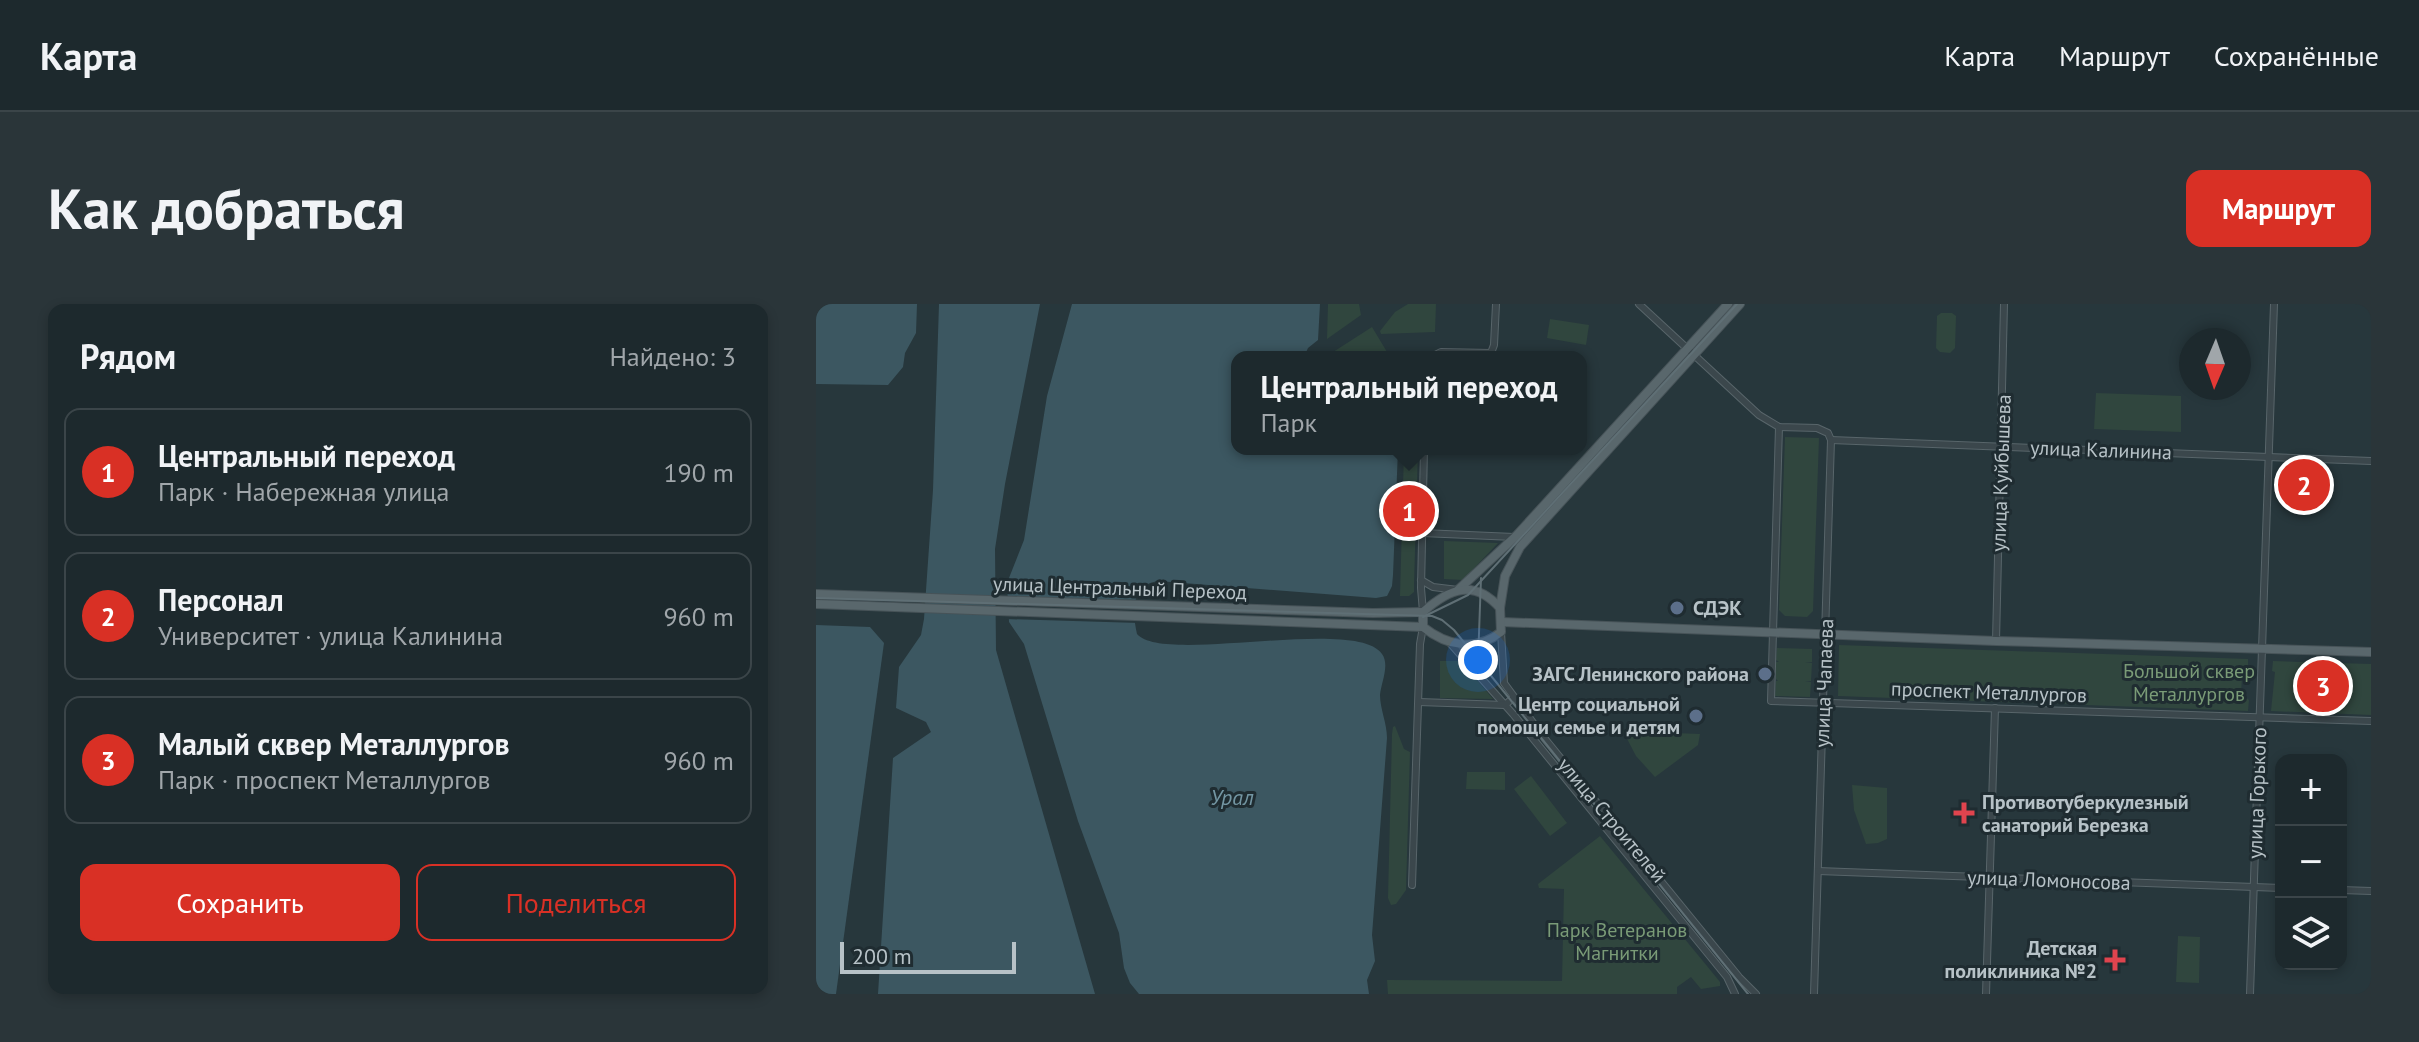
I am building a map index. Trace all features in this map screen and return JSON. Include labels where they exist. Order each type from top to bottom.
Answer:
[{"type":"main road","points":[[1501,627],[1500,608],[1505,576],[1520,547],[1728,304]]},
{"type":"main road","points":[[1740,304],[1690,352],[1514,537],[1458,590],[1437,599],[1423,612],[1423,627],[1436,638],[1450,643],[1483,643],[1501,627],[1773,632],[2371,652]]},
{"type":"main road","points":[[1458,590],[1481,592],[1500,608]]},
{"type":"main road","name":"улица Центральный Переход","points":[[816,594],[910,596],[1423,627]]},
{"type":"main road","name":"улица Центральный Переход","points":[[816,604],[1423,612]]},
{"type":"street","points":[[1492,351],[1496,304]]},
{"type":"street","points":[[1639,304],[1759,415],[1779,427],[1817,428],[1828,433],[1831,440]]},
{"type":"street","name":"улица Куйбышева","points":[[1996,641],[2004,304]]},
{"type":"street","name":"улица Горького","points":[[2250,994],[2274,304]]},
{"type":"street","points":[[1773,632],[1779,427]]},
{"type":"street","name":"улица Калинина","points":[[1831,440],[2371,461]]},
{"type":"street","name":"улица Чапаева","points":[[1811,994],[1814,984],[1831,440]]},
{"type":"street","points":[[1423,612],[1424,455]]},
{"type":"street","points":[[1422,533],[1514,537]]},
{"type":"street","points":[[1421,580],[1433,587],[1458,590]]},
{"type":"street","points":[[1412,885],[1423,627]]},
{"type":"street","name":"улица Строителей","points":[[1501,627],[1504,683],[1739,977],[1756,994]]},
{"type":"street","name":"проспект Металлургов","points":[[1773,632],[1771,701],[2371,721]]},
{"type":"street","name":"улица Строителей","points":[[1450,643],[1505,705],[1730,982],[1732,994]]},
{"type":"street","points":[[1419,702],[1505,705],[1514,697]]},
{"type":"street","points":[[1986,994],[1995,708]]},
{"type":"street","name":"улица Ломоносова","points":[[1818,871],[2275,888]]},
{"type":"street","points":[[2347,890],[2371,891]]},
{"type":"green space","points":[[1328,304],[1359,304],[1361,315],[1327,339]]},
{"type":"green space","points":[[1408,304],[1436,304],[1435,332],[1381,334],[1380,331],[1395,312]]},
{"type":"green space","points":[[1941,313],[1956,316],[1955,348],[1950,353],[1940,352],[1936,348],[1937,316]]},
{"type":"green space","points":[[1550,319],[1589,325],[1586,345],[1547,338]]},
{"type":"green space","points":[[1372,327],[1386,351],[1335,351]]},
{"type":"green space","points":[[2096,393],[2179,396],[2181,400],[2181,432],[2094,429]]},
{"type":"green space","points":[[1785,437],[1819,438],[1813,611],[1807,617],[1785,616],[1779,610]]},
{"type":"green space","points":[[1404,455],[1418,455],[1414,592],[1409,596],[1400,596]]},
{"type":"green space","points":[[1444,541],[1498,543],[1463,580],[1444,579]]},
{"type":"green space","name":"Большой сквер Металлургов","points":[[1839,645],[2248,659],[2248,671],[2242,677],[2241,693],[2249,700],[2248,711],[1838,696]]},
{"type":"green space","points":[[1777,648],[1812,649],[1812,662],[1805,662],[1812,663],[1811,681],[1805,681],[1811,682],[1810,697],[1775,696],[1778,681],[1776,662],[1779,662],[1776,660]]},
{"type":"green space","points":[[1440,661],[1461,661],[1493,699],[1440,698]]},
{"type":"green space","points":[[2273,661],[2371,664],[2371,715],[2271,711],[2275,672],[2272,671]]},
{"type":"green space","points":[[1395,726],[1404,749],[1410,752],[1406,890],[1396,904],[1391,905],[1388,898],[1392,734]]},
{"type":"green space","points":[[1623,731],[1700,734],[1698,745],[1655,777],[1636,756]]},
{"type":"green space","points":[[1467,772],[1505,772],[1505,790],[1466,789]]},
{"type":"green space","points":[[1531,776],[1567,823],[1550,836],[1514,789]]},
{"type":"green space","points":[[1852,785],[1887,788],[1887,839],[1866,844],[1854,810]]},
{"type":"green space","name":"Парк Ветеранов Магнитки","points":[[1600,836],[1720,982],[1720,986],[1701,989],[1691,977],[1677,987],[1677,994],[1388,994],[1387,980],[1562,981],[1564,889],[1539,888],[1538,884]]},
{"type":"green space","points":[[2178,936],[2200,937],[2199,983],[2176,982]]},
{"type":"water","points":[[816,304],[917,304],[916,333],[905,353],[903,367],[888,385],[816,384]]},
{"type":"water","points":[[939,304],[1040,304],[995,549],[996,650],[1095,994],[878,994],[893,758],[931,732],[926,722],[896,708],[899,667],[921,635],[924,619],[933,490]]},
{"type":"water","name":"Урал","points":[[1072,304],[1320,304],[1318,340],[1307,351],[1231,351],[1231,455],[1398,455],[1393,575],[1387,596],[1376,598],[1158,581],[1138,594],[1134,617],[1137,634],[1154,642],[1183,645],[1336,639],[1365,644],[1382,654],[1385,669],[1380,700],[1387,738],[1372,935],[1375,961],[1367,980],[1369,994],[1139,994],[1130,983],[1124,968],[1119,933],[1078,821],[1024,644],[1009,622],[1007,583],[1024,540],[1047,396]]},
{"type":"water","points":[[816,625],[870,627],[884,643],[836,994],[816,994]]},
{"type":"pier","points":[[1003,596],[1140,600],[1139,623],[1005,619]]},
{"type":"tram line","points":[[1423,617],[1468,595],[1737,304]]},
{"type":"tram line","points":[[1478,661],[1481,578]]},
{"type":"tram line","points":[[816,598],[1432,616],[1442,620],[1454,630],[1748,994]]},
{"type":"place","name":"Персонал","points":[[2304,485]]},
{"type":"place","name":"Центральный переход","points":[[1409,511]]},
{"type":"place","name":"СДЭК","points":[[1677,608]]},
{"type":"place","name":"ЗАГС Ленинского района","points":[[1765,674]]},
{"type":"place","name":"Малый сквер Металлургов","points":[[2323,686]]},
{"type":"place","name":"Центр социальной помощи семье и детям","points":[[1696,716]]},
{"type":"place","name":"Противотуберкулезный санаторий Березка","points":[[1964,813]]},
{"type":"place","name":"Детская поликлиника №2","points":[[2115,960]]}]
